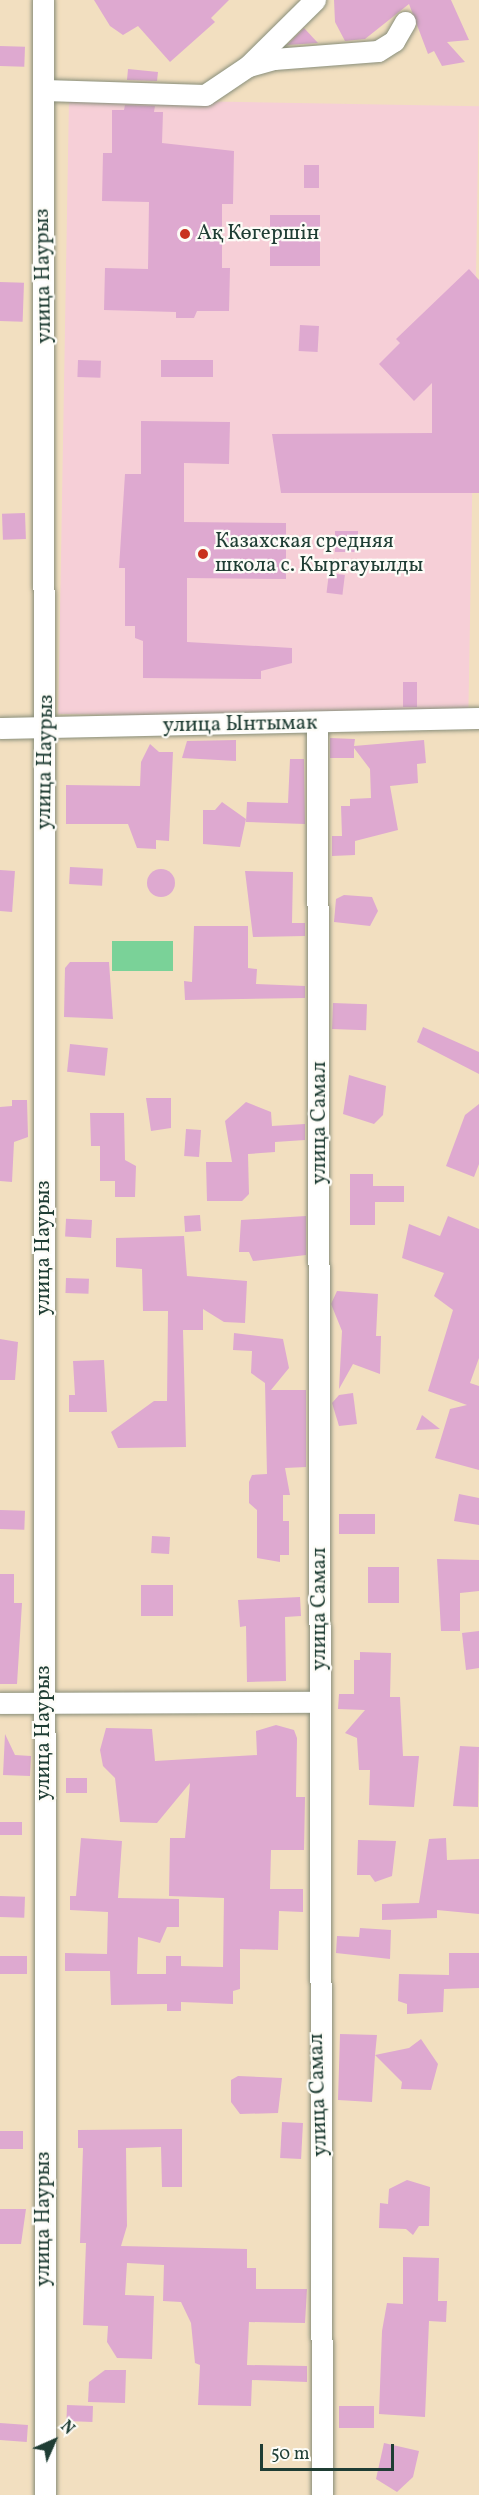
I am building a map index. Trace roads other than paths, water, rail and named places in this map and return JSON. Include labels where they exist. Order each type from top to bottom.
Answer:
[{"type":"street","name":"улица Наурыз","points":[[43,0],[47,728],[43,1566],[47,1703],[45,2495]]},
{"type":"street","points":[[44,90],[205,95],[248,66],[315,0]]},
{"type":"street","points":[[248,66],[274,59],[378,51],[394,41],[405,22]]},
{"type":"street","name":"улица Ынтымак","points":[[0,728],[317,724],[479,718]]},
{"type":"street","name":"улица Самал","points":[[317,724],[320,1702],[317,2047],[322,2495]]},
{"type":"street","points":[[0,1703],[320,1702]]},
{"type":"place","name":"Ақ Көгершін","points":[[185,234]]},
{"type":"place","name":"Казахская средняя школа с. Кыргауылды","points":[[203,554]]}]
